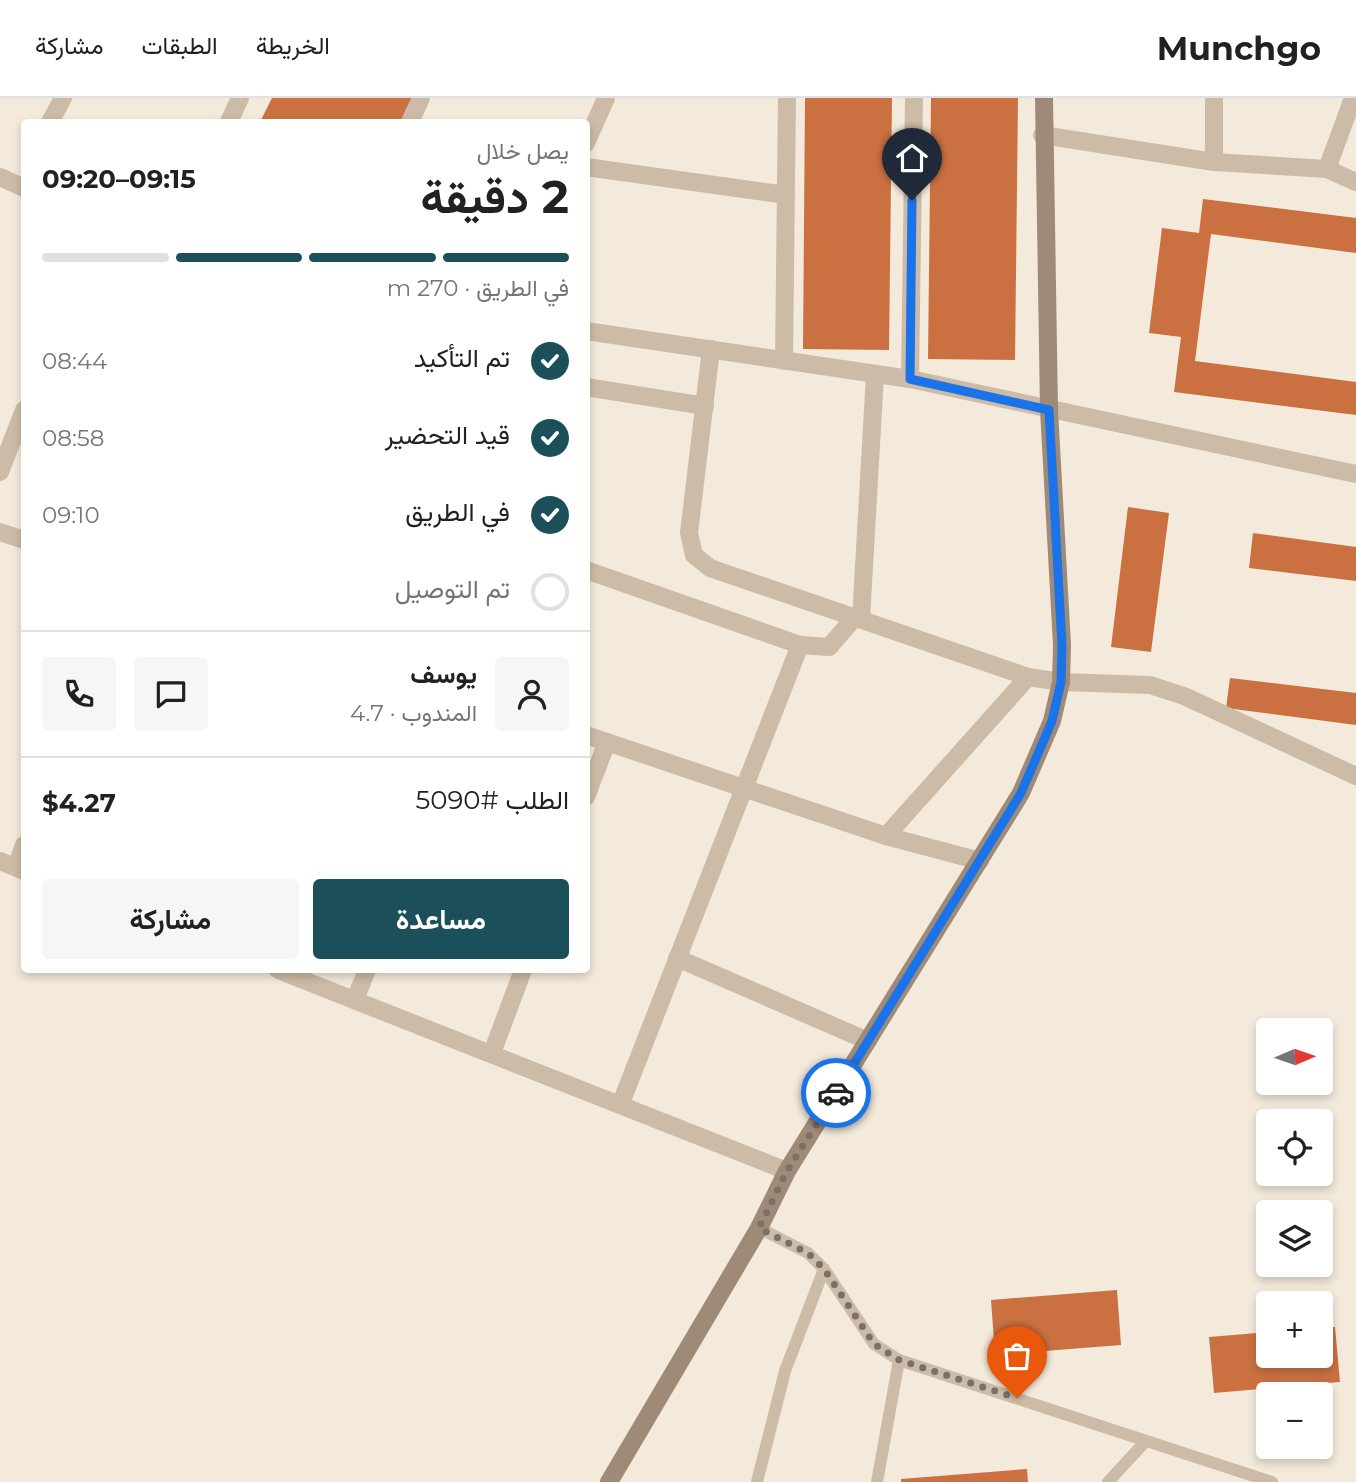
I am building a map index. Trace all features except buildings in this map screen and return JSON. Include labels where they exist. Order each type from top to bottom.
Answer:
[{"type":"main road","points":[[609,1482],[759,1228],[787,1171],[1021,793],[1052,721],[1061,682],[1059,570],[1049,410],[1042,135],[1044,98]]},
{"type":"street","points":[[52,119],[63,98]]},
{"type":"street","points":[[411,119],[421,98]]},
{"type":"street","points":[[590,134],[607,98]]},
{"type":"street","points":[[784,361],[787,98]]},
{"type":"street","points":[[910,379],[914,98]]},
{"type":"street","points":[[1214,98],[1214,162]]},
{"type":"street","points":[[1327,169],[1353,98]]},
{"type":"street","points":[[230,119],[234,100]]},
{"type":"street","points":[[1042,135],[1214,162],[1327,169],[1356,182]]},
{"type":"street","points":[[590,168],[786,195]]},
{"type":"street","points":[[0,177],[21,182]]},
{"type":"street","points":[[590,332],[910,379],[1356,474]]},
{"type":"street","points":[[711,349],[689,533],[694,555],[710,568],[1028,677],[1061,682],[1150,685],[1196,702],[1356,776]]},
{"type":"street","points":[[590,571],[800,645],[829,647],[858,618],[875,375]]},
{"type":"street","points":[[590,388],[705,406]]},
{"type":"street","points":[[0,472],[21,418]]},
{"type":"street","points":[[0,532],[21,539]]},
{"type":"street","points":[[621,1103],[800,645]]},
{"type":"street","points":[[886,836],[1028,677]]},
{"type":"street","points":[[590,736],[886,836],[980,861]]},
{"type":"street","points":[[590,787],[607,742]]},
{"type":"street","points":[[677,958],[868,1041]]},
{"type":"street","points":[[286,973],[621,1103],[787,1171]]},
{"type":"street","points":[[355,1000],[366,973]]},
{"type":"street","points":[[492,1053],[522,973]]},
{"type":"lane","points":[[759,1228],[808,1253],[824,1269],[874,1344],[899,1360],[992,1389],[1144,1443],[1272,1482]]},
{"type":"lane","points":[[757,1482],[785,1371],[824,1269]]},
{"type":"lane","points":[[877,1482],[899,1360]]},
{"type":"lane","points":[[1108,1482],[1144,1443]]},
{"type":"way so far","points":[[836,1093],[787,1171],[759,1228],[808,1253],[824,1269],[874,1344],[899,1360],[1017,1398]]},
{"type":"route","points":[[836,1093],[1021,793],[1052,721],[1061,682],[1059,570],[1049,410],[910,379],[912,200]]}]
